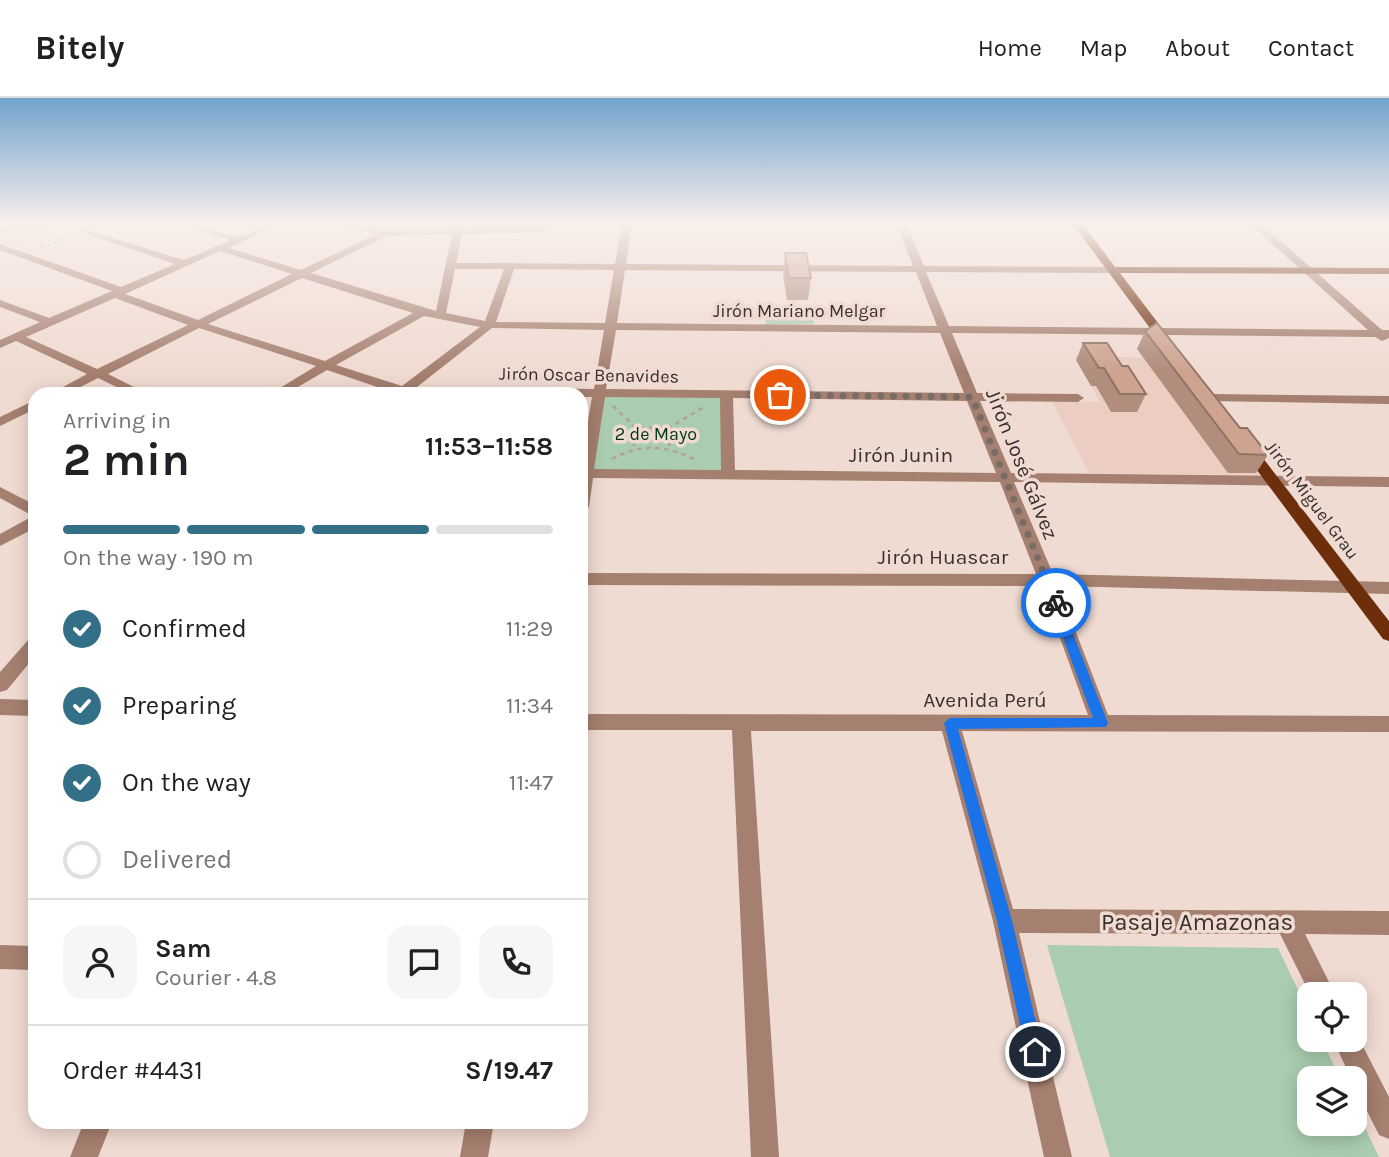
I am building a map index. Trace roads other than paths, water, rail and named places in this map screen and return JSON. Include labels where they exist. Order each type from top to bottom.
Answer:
[{"type":"main road","points":[[1114,272],[1180,360]]},
{"type":"main road","name":"Jirón Miguel Grau","points":[[1241,439],[1389,634]]},
{"type":"street","name":"Jirón Oscar Benavides","points":[[68,272],[197,324],[384,387]]},
{"type":"street","points":[[0,344],[159,272]]},
{"type":"street","name":"Jirón Mariano Melgar","points":[[293,272],[440,317],[489,325],[1384,334]]},
{"type":"street","points":[[70,387],[301,272]]},
{"type":"street","points":[[440,317],[449,272]]},
{"type":"street","points":[[410,387],[489,325],[508,272]]},
{"type":"street","points":[[588,452],[618,272]]},
{"type":"street","name":"Jirón José Gálvez","points":[[921,272],[1047,580],[1101,723]]},
{"type":"street","points":[[1309,272],[1384,334],[1389,344]]},
{"type":"street","points":[[0,303],[49,322]]},
{"type":"street","points":[[289,387],[422,312]]},
{"type":"street","points":[[17,337],[126,387]]},
{"type":"street","name":"Jirón Oscar Benavides","points":[[588,393],[1078,398]]},
{"type":"street","points":[[726,394],[728,475]]},
{"type":"street","points":[[1210,398],[1389,400]]},
{"type":"street","points":[[0,422],[28,408]]},
{"type":"street","name":"Jirón Junin","points":[[588,474],[1389,481]]},
{"type":"street","points":[[0,492],[28,508]]},
{"type":"street","points":[[0,541],[28,525]]},
{"type":"street","name":"Jirón Huascar","points":[[588,579],[1047,580],[1389,589]]},
{"type":"street","points":[[0,685],[28,652]]},
{"type":"street","points":[[0,707],[28,708]]},
{"type":"street","name":"Avenida Perú","points":[[588,722],[1389,724]]},
{"type":"street","points":[[741,722],[765,1157]]},
{"type":"street","points":[[950,723],[1005,921],[1058,1157]]},
{"type":"street","name":"Pasaje Amazonas","points":[[1005,921],[1389,923]]},
{"type":"street","points":[[1287,923],[1317,982]]},
{"type":"street","points":[[0,957],[28,958]]},
{"type":"street","points":[[1352,1052],[1389,1125]]},
{"type":"street","points":[[84,1157],[95,1129]]},
{"type":"street","points":[[474,1157],[479,1129]]},
{"type":"park label","name":"2 de Mayo","points":[[656,434]]}]
